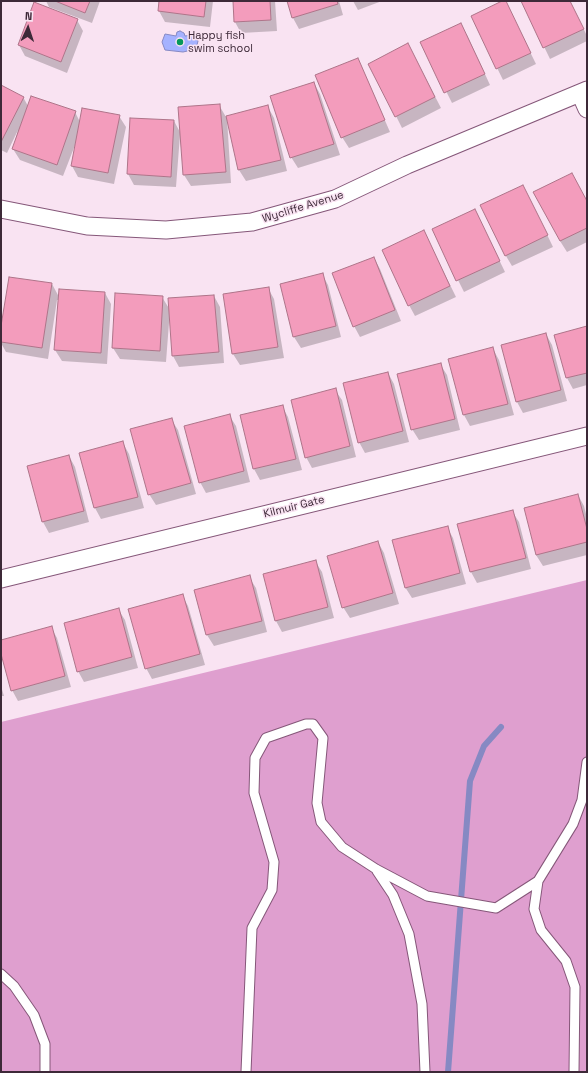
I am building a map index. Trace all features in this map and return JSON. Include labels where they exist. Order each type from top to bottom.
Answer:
[{"type":"street","points":[[583,92],[587,109]]},
{"type":"street","name":"Wycliffe Avenue","points":[[1,209],[87,226],[166,230],[252,222],[335,199],[407,165],[583,92]]},
{"type":"street","name":"Kilmuir Gate","points":[[1,579],[587,436]]},
{"type":"lane","points":[[246,1072],[252,928],[272,890],[274,862],[254,793],[255,758],[266,738],[306,724],[313,724],[323,738],[317,803],[321,822],[342,847],[376,869],[427,896],[496,908],[538,881]]},
{"type":"lane","points":[[574,1072],[575,987],[566,961],[541,930],[534,909],[538,881],[573,824],[582,800],[587,762]]},
{"type":"lane","points":[[376,869],[393,894],[409,934],[422,1004],[425,1072]]},
{"type":"lane","points":[[1,974],[14,986],[34,1015],[45,1044],[45,1072]]},
{"type":"shaded area","points":[[587,580],[587,1072],[1,1072],[1,722]]},
{"type":"water","name":"Happy fish swim school","points":[[180,31],[184,33],[185,36],[193,35],[196,37],[198,41],[196,49],[183,52],[165,50],[162,42],[165,34],[176,36],[177,32]]},
{"type":"building","points":[[55,1],[90,1],[85,13]]},
{"type":"building","points":[[159,1],[206,1],[204,17],[158,11]]},
{"type":"building","points":[[233,1],[270,1],[271,20],[234,22]]},
{"type":"building","points":[[287,1],[337,1],[338,4],[292,18]]},
{"type":"building","points":[[502,1],[506,1],[531,53],[496,69],[471,16]]},
{"type":"building","points":[[521,1],[570,1],[584,29],[543,48]]},
{"type":"building","points":[[34,2],[78,19],[61,62],[18,45]]},
{"type":"building","points":[[461,23],[485,74],[444,93],[420,42]]},
{"type":"building","points":[[408,43],[435,97],[395,117],[368,64]]},
{"type":"building","points":[[358,58],[385,120],[341,138],[315,75]]},
{"type":"building","points":[[314,82],[334,144],[290,158],[270,96]]},
{"type":"building","points":[[1,85],[24,97],[1,142]]},
{"type":"building","points":[[31,96],[76,111],[57,165],[12,149]]},
{"type":"building","points":[[220,104],[226,172],[183,175],[178,107]]},
{"type":"building","points":[[268,105],[281,160],[238,170],[226,116]]},
{"type":"building","points":[[82,108],[120,115],[108,173],[71,166]]},
{"type":"building","points":[[130,118],[174,120],[171,177],[127,174]]},
{"type":"building","points":[[572,173],[587,201],[587,228],[560,241],[533,192]]},
{"type":"building","points":[[523,185],[548,235],[505,256],[480,205]]},
{"type":"building","points":[[475,209],[500,261],[456,281],[432,229]]},
{"type":"building","points":[[424,230],[450,286],[408,306],[382,250]]},
{"type":"building","points":[[374,257],[395,310],[353,327],[332,273]]},
{"type":"building","points":[[323,273],[336,326],[293,337],[280,284]]},
{"type":"building","points":[[9,277],[52,283],[42,348],[1,342],[1,326]]},
{"type":"building","points":[[269,287],[278,347],[232,354],[223,294]]},
{"type":"building","points":[[59,289],[105,292],[101,353],[54,350]]},
{"type":"building","points":[[115,293],[163,296],[160,351],[112,348]]},
{"type":"building","points":[[214,295],[219,352],[172,356],[168,298]]},
{"type":"building","points":[[587,326],[587,373],[566,378],[554,335]]},
{"type":"building","points":[[546,333],[561,390],[516,402],[501,345]]},
{"type":"building","points":[[493,347],[508,404],[463,415],[448,359]]},
{"type":"building","points":[[441,363],[455,419],[411,430],[397,374]]},
{"type":"building","points":[[388,372],[403,431],[358,443],[343,383]]},
{"type":"building","points":[[336,388],[350,446],[305,458],[291,400]]},
{"type":"building","points":[[283,405],[296,459],[253,469],[240,415]]},
{"type":"building","points":[[230,414],[244,471],[199,483],[184,426]]},
{"type":"building","points":[[172,418],[191,483],[148,495],[130,429]]},
{"type":"building","points":[[123,441],[138,497],[94,508],[79,453]]},
{"type":"building","points":[[69,455],[84,511],[42,522],[27,466]]},
{"type":"building","points":[[578,494],[587,529],[587,542],[536,555],[524,508]]},
{"type":"building","points":[[513,510],[526,558],[470,572],[457,524]]},
{"type":"building","points":[[448,526],[460,573],[405,588],[392,540]]},
{"type":"building","points":[[378,541],[393,593],[342,608],[327,556]]},
{"type":"building","points":[[316,560],[328,607],[275,621],[263,574]]},
{"type":"building","points":[[250,575],[262,621],[206,635],[194,590]]},
{"type":"building","points":[[183,594],[200,654],[145,669],[128,609]]},
{"type":"building","points":[[119,608],[132,657],[77,672],[64,623]]},
{"type":"building","points":[[52,626],[65,676],[11,691],[1,654],[1,640]]},
{"type":"waterway","points":[[448,1072],[470,781],[484,746],[501,727]]},
{"type":"place","name":"Happy fish swim school","points":[[180,42]]}]
